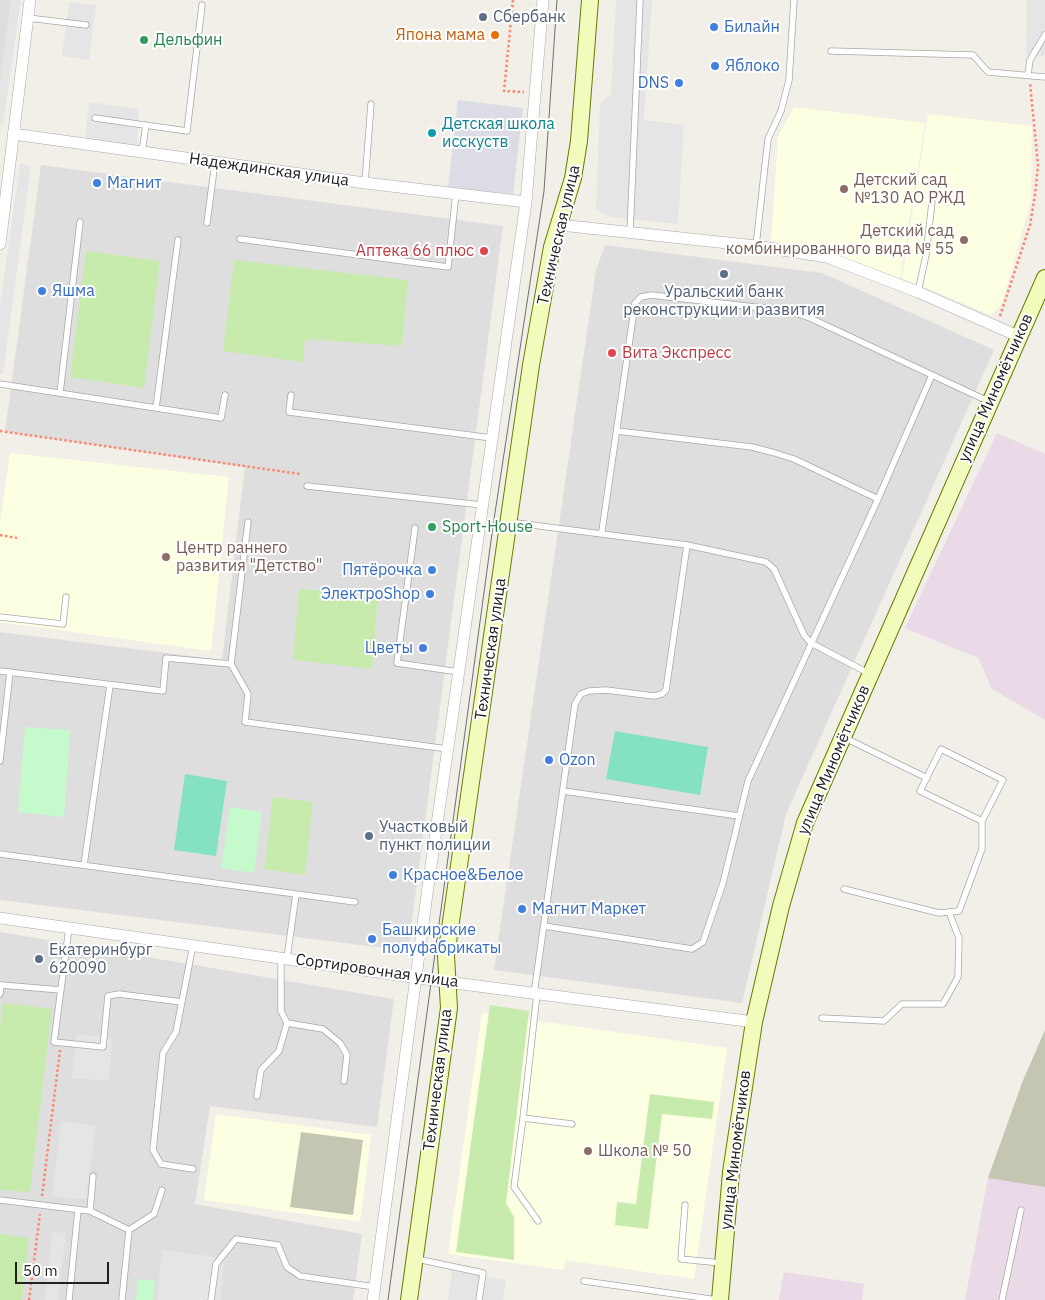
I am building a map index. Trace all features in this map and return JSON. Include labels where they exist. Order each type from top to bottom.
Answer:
[{"type":"main road","name":"Техническая улица","points":[[409,1300],[449,1008],[446,956],[530,365],[552,247],[574,178],[579,141],[590,0]]},
{"type":"main road","name":"улица Миномётчиков","points":[[718,1300],[731,1172],[754,1022],[781,906],[805,823],[841,736],[1045,278]]},
{"type":"street","points":[[0,244],[4,170],[13,134],[30,0]]},
{"type":"street","points":[[374,1300],[448,749],[526,202],[543,0]]},
{"type":"street","name":"Надеждинская улица","points":[[13,134],[526,202]]},
{"type":"street","points":[[560,225],[756,246],[827,257],[918,292],[1018,336]]},
{"type":"street","name":"Сортировочная улица","points":[[0,918],[447,982],[754,1022]]},
{"type":"lane","points":[[630,233],[640,0]]},
{"type":"lane","points":[[756,246],[768,138],[781,111],[789,80],[794,0]]},
{"type":"lane","points":[[95,118],[187,131],[202,5]]},
{"type":"lane","points":[[28,18],[86,25]]},
{"type":"lane","points":[[1028,74],[1030,60],[1045,35]]},
{"type":"lane","points":[[831,51],[973,55],[988,72],[1028,74],[1045,77]]},
{"type":"lane","points":[[365,182],[370,104]]},
{"type":"lane","points":[[142,152],[146,125]]},
{"type":"lane","points":[[207,223],[215,162]]},
{"type":"lane","points":[[240,239],[448,267],[456,193]]},
{"type":"lane","points":[[918,292],[926,255],[932,202]]},
{"type":"lane","points":[[60,393],[80,222]]},
{"type":"lane","points":[[156,408],[178,240]]},
{"type":"lane","points":[[602,531],[636,303],[641,298],[651,295],[789,311],[810,318],[990,402]]},
{"type":"lane","points":[[544,926],[692,949],[703,942],[722,883],[748,781],[878,499],[932,375]]},
{"type":"lane","points":[[0,384],[221,418],[224,395]]},
{"type":"lane","points":[[291,395],[289,412],[492,438]]},
{"type":"lane","points":[[617,431],[752,447],[794,459],[878,499]]},
{"type":"lane","points":[[307,486],[482,505]]},
{"type":"lane","points":[[248,522],[231,664],[248,694],[245,722],[448,749]]},
{"type":"lane","points":[[509,522],[687,545],[766,562],[774,569],[804,635],[811,643],[822,651],[870,674]]},
{"type":"lane","points":[[415,528],[397,663],[459,672]]},
{"type":"lane","points":[[538,1221],[514,1187],[544,926],[575,704],[581,694],[589,691],[606,690],[654,696],[662,694],[666,690],[687,545]]},
{"type":"lane","points":[[0,617],[64,624],[66,597]]},
{"type":"lane","points":[[0,671],[162,691],[166,658],[231,664]]},
{"type":"lane","points":[[0,761],[10,672]]},
{"type":"lane","points":[[84,865],[110,685]]},
{"type":"lane","points":[[841,736],[927,778]]},
{"type":"lane","points":[[844,889],[939,913],[959,911],[982,849],[982,821],[1003,780],[941,749],[920,791],[982,821]]},
{"type":"lane","points":[[563,791],[739,816]]},
{"type":"lane","points":[[0,854],[355,902]]},
{"type":"lane","points":[[257,1096],[261,1070],[280,1051],[287,1023],[281,1011],[284,958],[296,894]]},
{"type":"lane","points":[[822,1018],[884,1021],[902,1004],[942,1004],[958,977],[959,938],[949,912]]},
{"type":"lane","points":[[68,928],[54,1042],[104,1047],[108,996],[119,994],[182,1002]]},
{"type":"lane","points":[[193,945],[176,1032],[163,1053],[153,1150],[161,1164],[193,1169]]},
{"type":"lane","points":[[0,994],[1,985],[61,990]]},
{"type":"lane","points":[[287,1023],[323,1029],[340,1043],[347,1055],[344,1081]]},
{"type":"lane","points":[[523,1118],[572,1124]]},
{"type":"lane","points":[[90,1211],[93,1176]]},
{"type":"lane","points":[[129,1230],[154,1214],[162,1190]]},
{"type":"lane","points":[[0,1200],[90,1211],[129,1230]]},
{"type":"lane","points":[[686,1205],[681,1259],[723,1263]]},
{"type":"lane","points":[[69,1300],[78,1210]]},
{"type":"lane","points":[[1002,1300],[1021,1210]]},
{"type":"lane","points":[[122,1300],[129,1230]]},
{"type":"lane","points":[[211,1300],[216,1264],[236,1239],[278,1245],[287,1267],[300,1276],[375,1287]]},
{"type":"lane","points":[[415,1258],[483,1274],[479,1300]]},
{"type":"lane","points":[[584,1281],[718,1300]]},
{"type":"path","points":[[512,0],[504,91],[528,92]]},
{"type":"path","points":[[995,326],[1014,277],[1030,225],[1035,196],[1038,165],[1028,74]]},
{"type":"path","points":[[0,431],[300,474]]},
{"type":"path","points":[[0,535],[18,538]]},
{"type":"path","points":[[29,1300],[60,1042]]},
{"type":"shaded area","points":[[0,0],[15,0],[0,103]]},
{"type":"shaded area","points":[[11,0],[21,0],[3,125],[0,124],[0,80]]},
{"type":"shaded area","points":[[616,0],[652,0],[644,120],[684,125],[678,224],[610,217],[596,209],[600,104],[611,95]]},
{"type":"shaded area","points":[[1027,0],[1045,0],[1045,56],[1026,55]]},
{"type":"shaded area","points":[[69,2],[96,5],[89,60],[62,56]]},
{"type":"shaded area","points":[[458,100],[523,108],[513,194],[448,187]]},
{"type":"shaded area","points":[[89,102],[139,109],[137,148],[85,140]]},
{"type":"shaded area","name":"Детский сад №130 АО РЖД","points":[[794,107],[925,123],[900,278],[808,248],[771,241],[778,136]]},
{"type":"shaded area","name":"Детский сад комбинированного вида № 55","points":[[928,114],[1032,126],[1031,201],[1002,304],[991,315],[902,278]]},
{"type":"shaded area","points":[[20,163],[31,166],[3,374],[0,374],[0,307]]},
{"type":"shaded area","points":[[41,165],[503,226],[408,951],[0,900],[0,632],[222,660],[245,467],[5,432]]},
{"type":"shaded area","points":[[605,245],[822,273],[994,350],[786,814],[742,1003],[494,970],[596,270]]},
{"type":"shaded area","points":[[997,433],[1045,454],[1045,720],[992,689],[978,658],[905,628]]},
{"type":"shaded area","points":[[10,453],[229,477],[211,651],[0,622],[0,523]]},
{"type":"shaded area","points":[[0,932],[394,999],[377,1127],[210,1106],[195,1204],[362,1234],[353,1300],[0,1300]]},
{"type":"shaded area","name":"Школа № 50","points":[[482,1013],[727,1048],[694,1279],[565,1260],[564,1270],[448,1254]]},
{"type":"shaded area","points":[[1045,1030],[1045,1300],[965,1300],[988,1178],[1022,1083]]},
{"type":"shaded area","points":[[1045,1030],[1045,1187],[988,1178],[1022,1083]]},
{"type":"shaded area","points":[[76,1034],[112,1038],[109,1081],[72,1078]]},
{"type":"shaded area","points":[[216,1114],[371,1135],[360,1222],[204,1200]]},
{"type":"shaded area","points":[[61,1121],[96,1126],[86,1199],[52,1197]]},
{"type":"shaded area","points":[[301,1132],[363,1140],[353,1215],[290,1207]]},
{"type":"shaded area","points":[[52,1232],[66,1233],[58,1300],[45,1300]]},
{"type":"shaded area","points":[[162,1250],[224,1258],[221,1300],[157,1300]]},
{"type":"shaded area","points":[[452,1271],[506,1280],[503,1300],[448,1300]]},
{"type":"shaded area","points":[[784,1272],[864,1284],[862,1300],[779,1300]]},
{"type":"green space","points":[[86,251],[160,261],[144,388],[70,377]]},
{"type":"green space","points":[[234,260],[408,280],[402,346],[305,339],[303,362],[223,351]]},
{"type":"green space","points":[[299,589],[378,595],[372,669],[293,660]]},
{"type":"green space","points":[[25,727],[70,730],[64,817],[18,812]]},
{"type":"green space","points":[[615,731],[708,747],[700,795],[606,779]]},
{"type":"green space","points":[[185,774],[227,781],[216,856],[174,850]]},
{"type":"green space","points":[[273,797],[313,802],[305,875],[264,869]]},
{"type":"green space","points":[[230,807],[262,812],[254,873],[221,868]]},
{"type":"green space","points":[[3,1003],[52,1009],[30,1192],[0,1190],[0,1026]]},
{"type":"green space","points":[[490,1005],[529,1011],[506,1203],[514,1217],[514,1260],[456,1252]]},
{"type":"green space","points":[[650,1094],[714,1102],[712,1119],[662,1114],[648,1229],[615,1225],[617,1202],[636,1204]]},
{"type":"green space","points":[[0,1234],[29,1238],[22,1300],[0,1300]]},
{"type":"green space","points":[[138,1279],[155,1281],[154,1300],[136,1300]]},
{"type":"tram line","points":[[388,1300],[493,526],[544,191],[557,0]]},
{"type":"place","name":"Сбербанк","points":[[483,17]]},
{"type":"place","name":"Билайн","points":[[714,27]]},
{"type":"place","name":"Япона мама","points":[[495,35]]},
{"type":"place","name":"Дельфин","points":[[144,40]]},
{"type":"place","name":"Яблоко","points":[[715,66]]},
{"type":"place","name":"DNS","points":[[679,83]]},
{"type":"place","name":"Детская школа исскуств","points":[[432,133]]},
{"type":"place","name":"Магнит","points":[[97,183]]},
{"type":"place","name":"Детский сад №130 АО РЖД","points":[[844,189]]},
{"type":"place","name":"Детский сад комбинированного вида № 55","points":[[964,240]]},
{"type":"place","name":"Аптека 66 плюс","points":[[484,251]]},
{"type":"place","name":"Уральский банк реконструкции и развития","points":[[724,274]]},
{"type":"place","name":"Яшма","points":[[42,291]]},
{"type":"place","name":"Вита Экспресс","points":[[612,353]]},
{"type":"place","name":"Sport-House","points":[[432,527]]},
{"type":"place","name":"Центр раннего развития \"Детство\"","points":[[166,557]]},
{"type":"place","name":"Пятёрочка","points":[[432,570]]},
{"type":"place","name":"ЭлектроShop","points":[[430,594]]},
{"type":"place","name":"Цветы","points":[[423,648]]},
{"type":"place","name":"Ozon","points":[[549,760]]},
{"type":"place","name":"Участковый пункт полиции","points":[[369,836]]},
{"type":"place","name":"Красное&Белое","points":[[393,875]]},
{"type":"place","name":"Магнит Маркет","points":[[522,909]]},
{"type":"place","name":"Башкирские полуфабрикаты","points":[[372,939]]},
{"type":"place","name":"Екатеринбург 620090","points":[[39,959]]},
{"type":"place","name":"Школа № 50","points":[[588,1151]]}]
